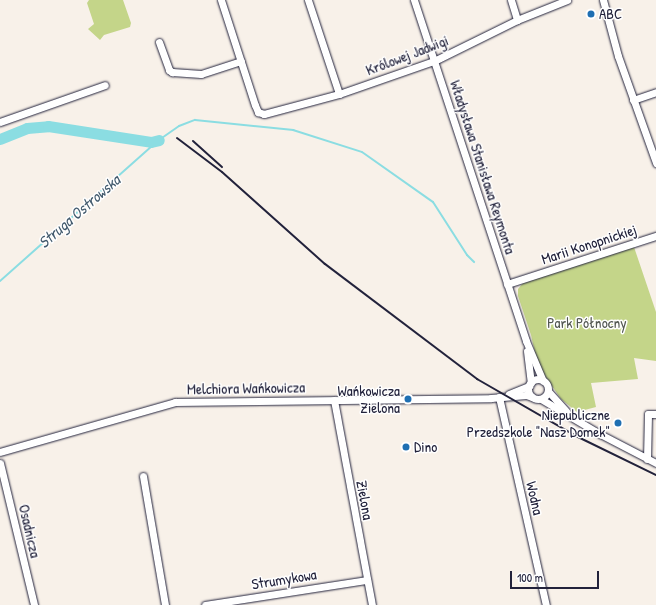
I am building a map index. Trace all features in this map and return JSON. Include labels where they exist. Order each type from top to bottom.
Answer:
[{"type":"street","points":[[159,42],[169,70],[172,72],[201,74],[241,61],[221,0]]},
{"type":"street","points":[[308,0],[339,94]]},
{"type":"street","name":"Władysława Stanisława Reymonta","points":[[416,0],[434,60],[526,341],[539,375],[543,380]]},
{"type":"street","points":[[511,0],[517,20]]},
{"type":"street","name":"Królowej Jadwigi","points":[[241,61],[258,112],[264,114],[339,94],[434,60],[517,20],[567,0]]},
{"type":"street","points":[[603,0],[618,56],[656,163]]},
{"type":"street","points":[[0,122],[105,84]]},
{"type":"street","points":[[634,100],[656,92]]},
{"type":"street","name":"Marii Konopnickiej","points":[[507,284],[656,236]]},
{"type":"street","name":"Władysława Stanisława Reymonta","points":[[526,341],[530,384]]},
{"type":"street","points":[[572,416],[548,391],[547,385],[543,380],[536,380],[530,384],[529,392],[532,397],[541,399],[600,434],[656,463]]},
{"type":"street","name":"Melchiora Wańkowicza","points":[[499,397],[530,384]]},
{"type":"street","points":[[541,399],[548,391]]},
{"type":"street","name":"Melchiora Wańkowicza","points":[[0,452],[175,402],[499,397],[526,395],[532,397]]},
{"type":"street","name":"Wodna","points":[[499,397],[546,605]]},
{"type":"street","name":"Zielona","points":[[334,400],[372,605]]},
{"type":"street","points":[[647,459],[648,414],[656,414]]},
{"type":"street","name":"Osadnicza","points":[[0,462],[34,605]]},
{"type":"street","points":[[143,476],[165,605]]},
{"type":"street","name":"Strumykowa","points":[[205,605],[367,580]]},
{"type":"green space","points":[[89,0],[123,0],[131,23],[130,27],[104,35],[100,40],[88,29],[94,24],[87,3]]},
{"type":"green space","name":"Park Północny","points":[[634,247],[656,312],[656,361],[634,358],[638,379],[591,383],[596,407],[577,412],[561,399],[538,366],[531,335],[518,296],[518,289],[523,283]]},
{"type":"waterway","name":"Struga Ostrowska","points":[[0,281],[159,140],[179,126],[195,120],[293,130],[362,152],[433,202],[467,255],[474,262]]},
{"type":"waterway","name":"Struga Ostrowska","points":[[0,139],[27,128],[48,126],[151,142],[159,140]]},
{"type":"railway","points":[[177,138],[222,172],[325,264],[477,379],[578,437],[656,475]]},
{"type":"railway","points":[[193,141],[222,167]]},
{"type":"place","name":"ABC","points":[[591,14]]},
{"type":"place","name":"Wańkowicza Zielona","points":[[408,399]]},
{"type":"place","name":"Niepubliczne Przedszkole \"Nasz Domek\"","points":[[618,423]]},
{"type":"place","name":"Dino","points":[[406,447]]}]
